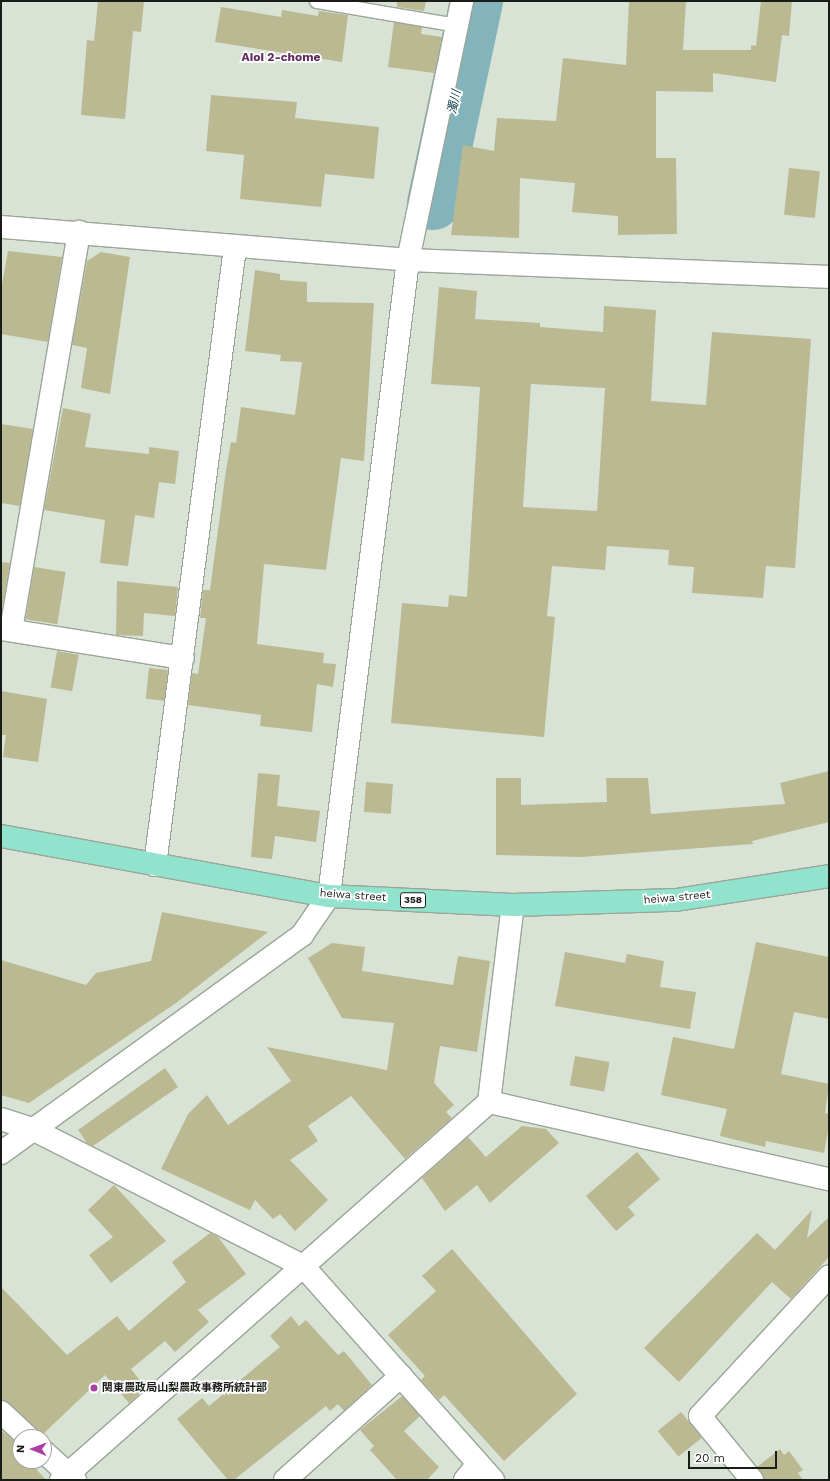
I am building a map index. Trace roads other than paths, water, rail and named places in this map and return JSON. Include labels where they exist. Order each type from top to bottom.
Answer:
[{"type":"highway","name":"heiwa street","points":[[1,836],[329,896],[513,905],[676,900],[829,876]]},
{"type":"street","points":[[1,1153],[302,935],[329,896],[408,260],[462,1]]},
{"type":"street","points":[[1,227],[79,232],[235,247],[408,260],[829,277]]},
{"type":"street","points":[[79,232],[6,630],[183,658]]},
{"type":"street","points":[[155,865],[235,247]]},
{"type":"street","points":[[52,1461],[68,1478],[303,1266],[489,1102],[513,905]]},
{"type":"street","points":[[489,1102],[829,1179]]},
{"type":"street","points":[[1,1119],[34,1130],[303,1266],[401,1376],[472,1472],[493,1480]]},
{"type":"street","points":[[752,1480],[700,1416],[829,1276]]},
{"type":"street","points":[[285,1480],[401,1376]]},
{"type":"street","points":[[1,1412],[19,1429]]},
{"type":"lane","points":[[316,1],[457,25]]},
{"type":"waterway","name":"濁川","points":[[433,203],[476,1]]},
{"type":"place","name":"関東農政局山梨農政事務所統計部","points":[[94,1388]]},
{"type":"district","name":"Aioi 2-chome","points":[[281,58]]}]
